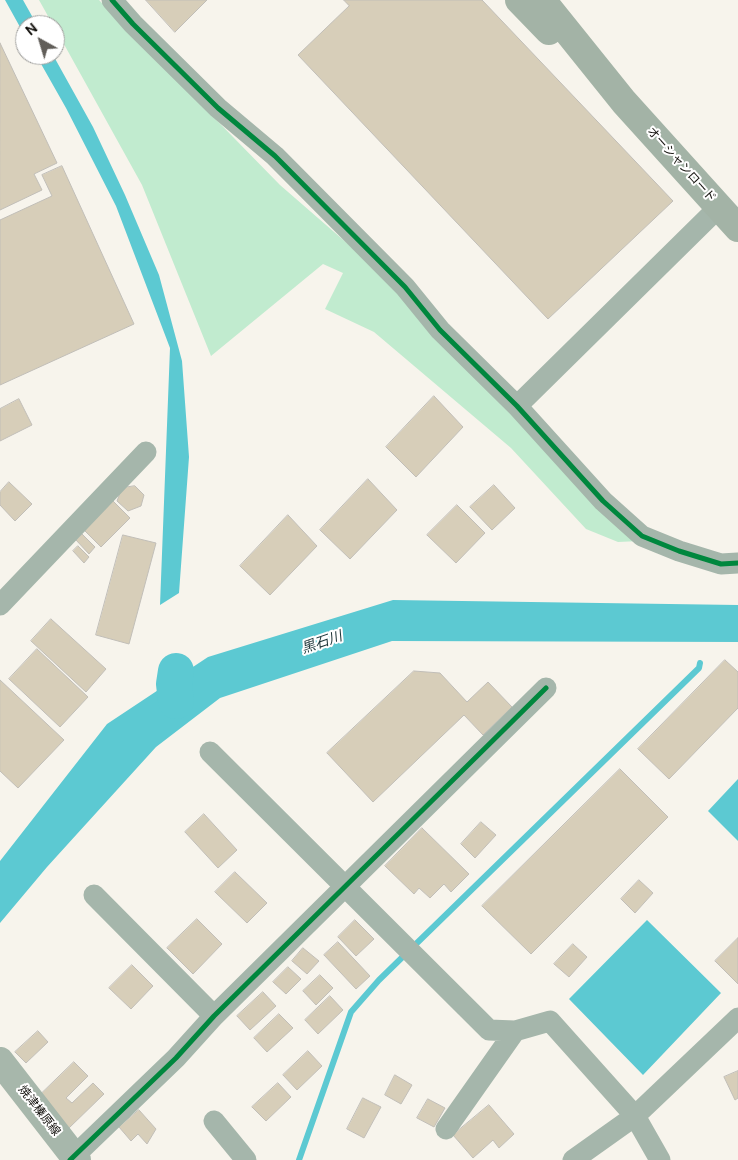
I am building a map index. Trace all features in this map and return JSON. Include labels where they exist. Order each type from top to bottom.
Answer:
[{"type":"main road","name":"焼津榛原線","points":[[0,1061],[74,1159]]},
{"type":"street","points":[[112,0],[133,24],[218,108],[275,156],[405,287],[440,330],[516,406],[603,501],[642,536],[679,551],[720,564],[738,563]]},
{"type":"street","name":"オーシャンロード","points":[[519,0],[603,87],[624,102]]},
{"type":"street","name":"オーシャンロード","points":[[542,0],[624,102],[738,228]]},
{"type":"street","points":[[516,406],[719,207]]},
{"type":"street","points":[[0,605],[146,452]]},
{"type":"street","points":[[74,1159],[176,1058],[214,1016],[546,688]]},
{"type":"street","points":[[210,752],[489,1030],[515,1031],[550,1021],[634,1116],[660,1160]]},
{"type":"street","points":[[94,895],[214,1016]]},
{"type":"street","points":[[573,1160],[634,1116],[738,1018]]},
{"type":"street","points":[[446,1129],[515,1031]]},
{"type":"street","points":[[214,1121],[246,1160]]},
{"type":"green space","points":[[39,0],[99,0],[280,185],[379,271],[640,541],[618,542],[586,529],[511,448],[374,332],[325,309],[343,273],[323,264],[211,356],[142,185],[65,46],[65,15],[47,15]]},
{"type":"water","points":[[5,0],[23,0],[31,15],[15,15],[15,18]]},
{"type":"water","points":[[42,65],[59,65],[93,127],[125,195],[159,275],[182,361],[189,457],[179,593],[160,605],[170,348],[116,206]]},
{"type":"water","name":"黒石川","points":[[393,600],[738,605],[738,642],[392,641],[220,698],[156,747],[47,867],[0,923],[0,861],[107,724],[208,657]]},
{"type":"water","points":[[738,779],[738,841],[708,811]]},
{"type":"water","points":[[647,920],[721,993],[643,1075],[569,999]]},
{"type":"building","points":[[146,0],[207,0],[175,32]]},
{"type":"building","points":[[344,0],[482,0],[673,201],[548,319],[298,55],[349,6]]},
{"type":"building","points":[[0,43],[57,163],[34,174],[42,190],[0,210]]},
{"type":"building","points":[[62,166],[134,324],[0,385],[0,220],[52,196],[42,175]]},
{"type":"building","points":[[434,396],[463,427],[416,477],[386,447]]},
{"type":"building","points":[[19,399],[32,425],[0,441],[0,409]]},
{"type":"building","points":[[368,479],[397,510],[350,559],[320,530]]},
{"type":"building","points":[[9,482],[32,504],[15,521],[0,505],[0,492]]},
{"type":"building","points":[[494,485],[515,508],[492,530],[470,507]]},
{"type":"building","points":[[135,486],[144,495],[141,506],[128,511],[117,501],[122,488]]},
{"type":"building","points":[[112,500],[130,518],[101,547],[83,529]]},
{"type":"building","points":[[457,505],[485,533],[456,563],[427,535]]},
{"type":"building","points":[[288,515],[317,546],[270,595],[240,566]]},
{"type":"building","points":[[82,534],[95,547],[89,554],[76,540]]},
{"type":"building","points":[[123,535],[156,543],[129,644],[96,635]]},
{"type":"building","points":[[78,546],[89,557],[84,563],[73,551]]},
{"type":"building","points":[[51,619],[106,669],[86,692],[31,641]]},
{"type":"building","points":[[37,649],[88,697],[60,727],[9,679]]},
{"type":"building","points":[[725,660],[738,672],[738,708],[669,779],[638,749]]},
{"type":"building","points":[[414,671],[440,673],[467,702],[488,682],[512,707],[483,735],[464,715],[373,802],[327,753]]},
{"type":"building","points":[[0,680],[64,740],[18,788],[0,771]]},
{"type":"building","points":[[620,769],[668,817],[531,954],[482,906]]},
{"type":"building","points":[[204,814],[237,850],[218,868],[185,832]]},
{"type":"building","points":[[481,822],[496,835],[475,858],[461,844]]},
{"type":"building","points":[[422,828],[469,874],[451,892],[444,884],[430,898],[419,888],[414,894],[385,866]]},
{"type":"building","points":[[235,872],[267,903],[247,923],[215,892]]},
{"type":"building","points":[[639,880],[653,893],[635,913],[621,899]]},
{"type":"building","points":[[197,919],[222,944],[193,974],[167,948]]},
{"type":"building","points":[[355,920],[374,939],[356,956],[338,937]]},
{"type":"building","points":[[738,938],[738,984],[715,961]]},
{"type":"building","points":[[338,942],[370,976],[356,989],[324,955]]},
{"type":"building","points":[[573,944],[587,957],[569,977],[554,964]]},
{"type":"building","points":[[303,948],[319,961],[307,974],[292,961]]},
{"type":"building","points":[[132,965],[153,986],[131,1009],[109,988]]},
{"type":"building","points":[[288,967],[301,979],[286,994],[273,982]]},
{"type":"building","points":[[320,975],[333,988],[316,1005],[303,991]]},
{"type":"building","points":[[263,992],[276,1006],[250,1030],[237,1016]]},
{"type":"building","points":[[330,996],[343,1010],[318,1034],[305,1020]]},
{"type":"building","points":[[279,1014],[293,1028],[267,1052],[254,1038]]},
{"type":"building","points":[[38,1031],[48,1042],[26,1063],[15,1052]]},
{"type":"building","points":[[308,1051],[322,1066],[297,1090],[283,1075]]},
{"type":"building","points":[[74,1062],[88,1076],[66,1098],[72,1103],[93,1083],[104,1094],[69,1128],[38,1097]]},
{"type":"building","points":[[738,1071],[738,1098],[735,1100],[724,1077]]},
{"type":"building","points":[[395,1075],[412,1085],[401,1104],[385,1095]]},
{"type":"building","points":[[278,1083],[291,1097],[266,1121],[252,1107]]},
{"type":"building","points":[[363,1098],[381,1107],[364,1138],[347,1129]]},
{"type":"building","points":[[428,1099],[445,1108],[434,1127],[417,1118]]},
{"type":"building","points":[[489,1105],[514,1134],[499,1148],[493,1140],[473,1158],[453,1135]]},
{"type":"building","points":[[139,1110],[156,1129],[147,1144],[138,1134],[131,1141],[119,1127]]},
{"type":"waterway","points":[[299,1160],[351,1012],[379,980],[699,668],[700,663]]},
{"type":"waterway","points":[[176,671],[174,684],[176,701]]},
{"type":"cycle path","points":[[112,0],[133,24],[218,108],[275,156],[405,287],[440,330],[517,406],[603,501],[642,536],[679,551],[721,564],[738,563]]},
{"type":"cycle path","points":[[70,1160],[176,1058],[214,1016],[546,688]]}]
